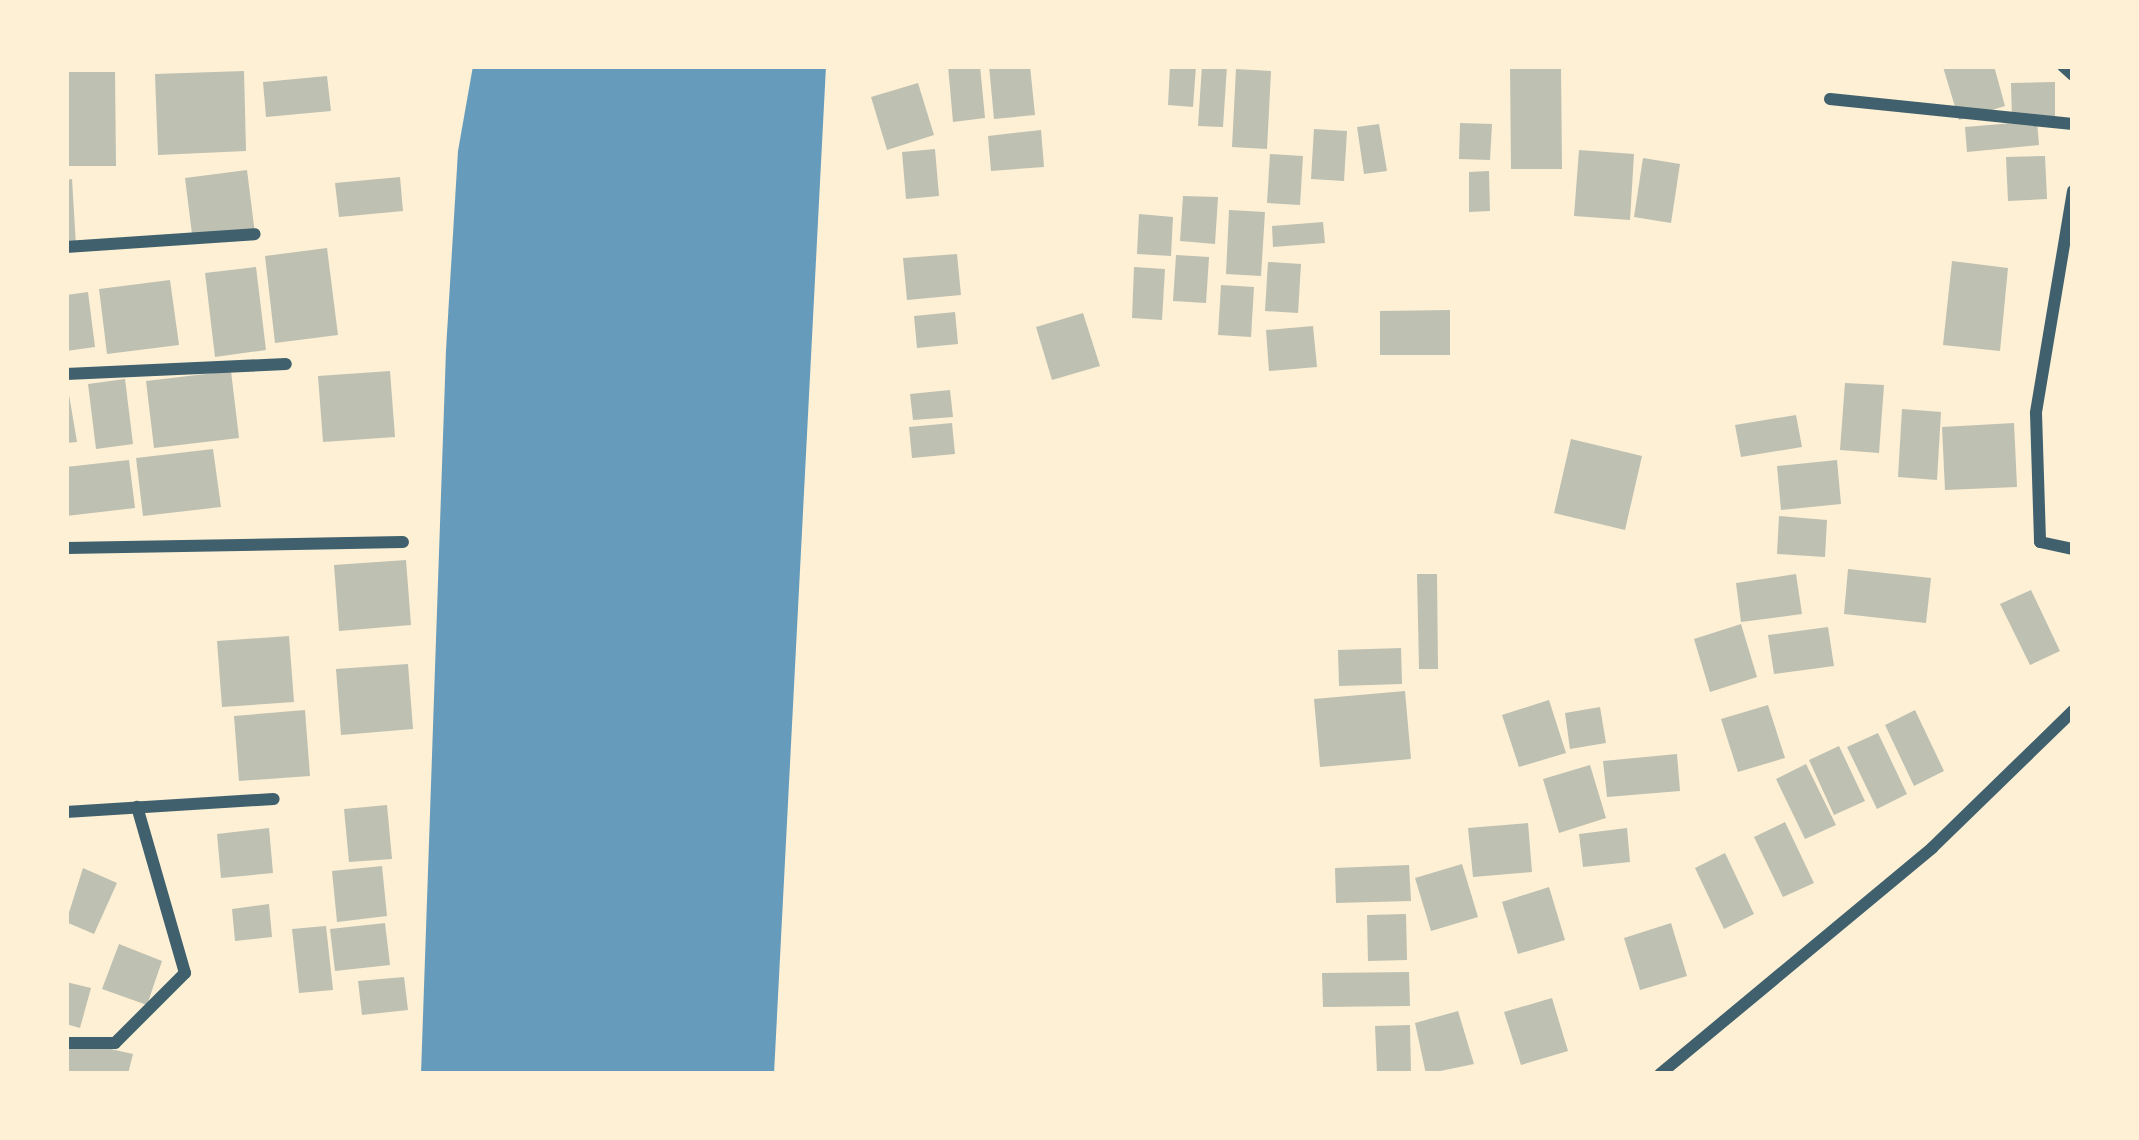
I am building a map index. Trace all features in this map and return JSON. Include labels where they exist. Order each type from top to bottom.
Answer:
[{"type":"street","points":[[2063,66],[2073,75]]},
{"type":"street","points":[[1830,99],[2073,124]]},
{"type":"street","points":[[2073,190],[2036,413],[2040,542],[2073,549]]},
{"type":"street","points":[[66,247],[255,233]]},
{"type":"street","points":[[66,374],[286,364]]},
{"type":"street","points":[[66,548],[403,542]]},
{"type":"street","points":[[1660,1074],[1932,848],[2073,711]]},
{"type":"street","points":[[66,812],[274,799]]},
{"type":"street","points":[[66,1043],[115,1043],[185,973],[137,808]]},
{"type":"water","points":[[473,66],[826,66],[774,1074],[421,1074],[446,350],[458,151]]},
{"type":"building","points":[[948,66],[980,66],[985,118],[953,122]]},
{"type":"building","points":[[989,66],[1030,66],[1035,115],[994,119]]},
{"type":"building","points":[[1170,66],[1196,66],[1193,107],[1168,105]]},
{"type":"building","points":[[1202,66],[1227,66],[1223,127],[1198,126]]},
{"type":"building","points":[[1510,66],[1561,66],[1562,169],[1511,169]]},
{"type":"building","points":[[1994,66],[2005,106],[1959,120],[1943,67]]},
{"type":"building","points":[[1236,69],[1271,71],[1267,149],[1232,147]]},
{"type":"building","points":[[244,71],[246,151],[158,155],[155,74]]},
{"type":"building","points":[[66,72],[115,72],[116,166],[66,166]]},
{"type":"building","points":[[327,76],[331,111],[266,117],[263,82]]},
{"type":"building","points":[[2055,82],[2055,118],[2012,119],[2011,83]]},
{"type":"building","points":[[918,83],[934,135],[887,150],[871,97]]},
{"type":"building","points":[[2037,121],[2039,145],[1967,152],[1965,127]]},
{"type":"building","points":[[1460,123],[1492,124],[1490,160],[1459,159]]},
{"type":"building","points":[[1379,124],[1387,171],[1364,174],[1357,127]]},
{"type":"building","points":[[1314,129],[1347,131],[1344,181],[1311,179]]},
{"type":"building","points":[[1041,130],[1044,167],[991,171],[988,136]]},
{"type":"building","points":[[935,149],[939,196],[906,199],[902,152]]},
{"type":"building","points":[[1579,150],[1634,154],[1630,220],[1574,216]]},
{"type":"building","points":[[1270,154],[1303,156],[1300,205],[1267,203]]},
{"type":"building","points":[[2045,156],[2047,199],[2008,201],[2006,157]]},
{"type":"building","points":[[1643,158],[1680,164],[1671,223],[1634,217]]},
{"type":"building","points":[[247,170],[255,234],[193,242],[185,178]]},
{"type":"building","points":[[1489,171],[1490,211],[1469,212],[1469,172]]},
{"type":"building","points":[[400,177],[403,211],[339,217],[335,183]]},
{"type":"building","points":[[72,179],[76,246],[66,247],[66,180]]},
{"type":"building","points":[[1183,196],[1218,197],[1215,244],[1180,241]]},
{"type":"building","points":[[1229,210],[1265,212],[1261,276],[1226,274]]},
{"type":"building","points":[[1139,214],[1173,217],[1171,256],[1137,254]]},
{"type":"building","points":[[1323,222],[1325,243],[1273,247],[1272,226]]},
{"type":"building","points":[[327,248],[338,335],[275,343],[265,256]]},
{"type":"building","points":[[957,254],[961,295],[907,300],[903,258]]},
{"type":"building","points":[[1176,255],[1209,257],[1206,303],[1173,301]]},
{"type":"building","points":[[1952,261],[2008,268],[2000,351],[1943,345]]},
{"type":"building","points":[[1268,262],[1301,264],[1298,313],[1265,311]]},
{"type":"building","points":[[256,267],[266,350],[215,357],[205,273]]},
{"type":"building","points":[[1134,267],[1165,269],[1162,320],[1132,318]]},
{"type":"building","points":[[170,280],[179,345],[107,354],[99,289]]},
{"type":"building","points":[[1221,285],[1254,287],[1251,337],[1218,335]]},
{"type":"building","points":[[88,292],[95,347],[66,351],[66,295]]},
{"type":"building","points":[[1450,310],[1450,355],[1380,355],[1380,311]]},
{"type":"building","points":[[955,312],[958,344],[917,348],[914,316]]},
{"type":"building","points":[[1083,313],[1100,366],[1052,380],[1036,327]]},
{"type":"building","points":[[1313,326],[1317,367],[1269,371],[1266,330]]},
{"type":"building","points":[[231,371],[239,438],[154,448],[146,381]]},
{"type":"building","points":[[390,371],[395,437],[323,442],[318,376]]},
{"type":"building","points":[[66,377],[77,442],[66,443]]},
{"type":"building","points":[[125,379],[133,444],[96,449],[88,384]]},
{"type":"building","points":[[1845,383],[1884,385],[1879,453],[1840,450]]},
{"type":"building","points":[[950,390],[953,417],[913,420],[910,394]]},
{"type":"building","points":[[1902,409],[1941,412],[1937,480],[1898,477]]},
{"type":"building","points":[[1796,415],[1802,447],[1741,457],[1735,425]]},
{"type":"building","points":[[952,423],[955,454],[912,458],[909,427]]},
{"type":"building","points":[[2014,423],[2017,487],[1945,490],[1942,427]]},
{"type":"building","points":[[1571,439],[1642,456],[1625,530],[1554,513]]},
{"type":"building","points":[[213,449],[221,507],[143,516],[136,458]]},
{"type":"building","points":[[129,460],[135,508],[66,516],[66,467]]},
{"type":"building","points":[[1837,460],[1841,504],[1781,510],[1777,466]]},
{"type":"building","points":[[1779,516],[1827,520],[1825,557],[1777,554]]},
{"type":"building","points":[[406,560],[411,625],[339,631],[334,565]]},
{"type":"building","points":[[1848,569],[1931,578],[1926,623],[1844,614]]},
{"type":"building","points":[[1417,574],[1437,574],[1438,669],[1419,669]]},
{"type":"building","points":[[1796,574],[1802,614],[1741,622],[1736,583]]},
{"type":"building","points":[[2031,590],[2060,651],[2030,665],[2000,604]]},
{"type":"building","points":[[1741,624],[1757,677],[1710,692],[1694,639]]},
{"type":"building","points":[[1828,627],[1834,666],[1774,674],[1768,635]]},
{"type":"building","points":[[289,636],[294,702],[222,707],[217,641]]},
{"type":"building","points":[[1401,648],[1402,684],[1339,686],[1338,650]]},
{"type":"building","points":[[408,664],[413,729],[341,735],[336,669]]},
{"type":"building","points":[[1405,691],[1411,759],[1320,767],[1314,699]]},
{"type":"building","points":[[1549,700],[1566,753],[1519,767],[1502,715]]},
{"type":"building","points":[[1768,705],[1785,758],[1738,772],[1721,719]]},
{"type":"building","points":[[1600,707],[1606,743],[1570,749],[1565,713]]},
{"type":"building","points":[[305,710],[310,776],[239,781],[234,716]]},
{"type":"building","points":[[1915,710],[1944,771],[1914,786],[1885,725]]},
{"type":"building","points":[[1878,733],[1907,794],[1877,809],[1847,747]]},
{"type":"building","points":[[1839,746],[1865,801],[1834,815],[1809,760]]},
{"type":"building","points":[[1677,754],[1680,791],[1607,797],[1603,761]]},
{"type":"building","points":[[1806,764],[1836,825],[1805,839],[1776,779]]},
{"type":"building","points":[[1590,765],[1606,818],[1559,833],[1543,779]]},
{"type":"building","points":[[387,805],[392,859],[349,862],[344,809]]},
{"type":"building","points":[[1785,822],[1814,883],[1783,897],[1754,837]]},
{"type":"building","points":[[1528,823],[1532,872],[1473,877],[1468,828]]},
{"type":"building","points":[[269,828],[273,873],[221,878],[217,834]]},
{"type":"building","points":[[1627,828],[1630,862],[1583,867],[1579,834]]},
{"type":"building","points":[[1725,853],[1754,914],[1724,929],[1695,868]]},
{"type":"building","points":[[1462,864],[1478,917],[1431,931],[1415,878]]},
{"type":"building","points":[[1409,865],[1411,901],[1336,903],[1335,868]]},
{"type":"building","points":[[382,866],[387,916],[337,922],[332,871]]},
{"type":"building","points":[[83,868],[117,883],[94,934],[66,922]]},
{"type":"building","points":[[1549,887],[1565,940],[1518,954],[1502,902]]},
{"type":"building","points":[[269,904],[272,937],[235,941],[232,909]]},
{"type":"building","points":[[1406,914],[1407,960],[1368,961],[1367,915]]},
{"type":"building","points":[[385,923],[390,965],[335,971],[330,929]]},
{"type":"building","points":[[1671,923],[1687,976],[1640,990],[1624,938]]},
{"type":"building","points":[[326,926],[333,990],[299,993],[292,929]]},
{"type":"building","points":[[119,944],[162,961],[147,1005],[102,989]]},
{"type":"building","points":[[1409,972],[1410,1006],[1323,1007],[1322,973]]},
{"type":"building","points":[[404,977],[408,1010],[362,1015],[358,981]]},
{"type":"building","points":[[66,982],[91,988],[80,1028],[66,1024]]},
{"type":"building","points":[[1552,998],[1568,1051],[1521,1065],[1504,1012]]},
{"type":"building","points":[[1458,1011],[1474,1064],[1426,1074],[1415,1023]]},
{"type":"building","points":[[1410,1025],[1411,1072],[1377,1073],[1375,1026]]},
{"type":"building","points":[[66,1039],[133,1054],[128,1074],[66,1074]]}]
